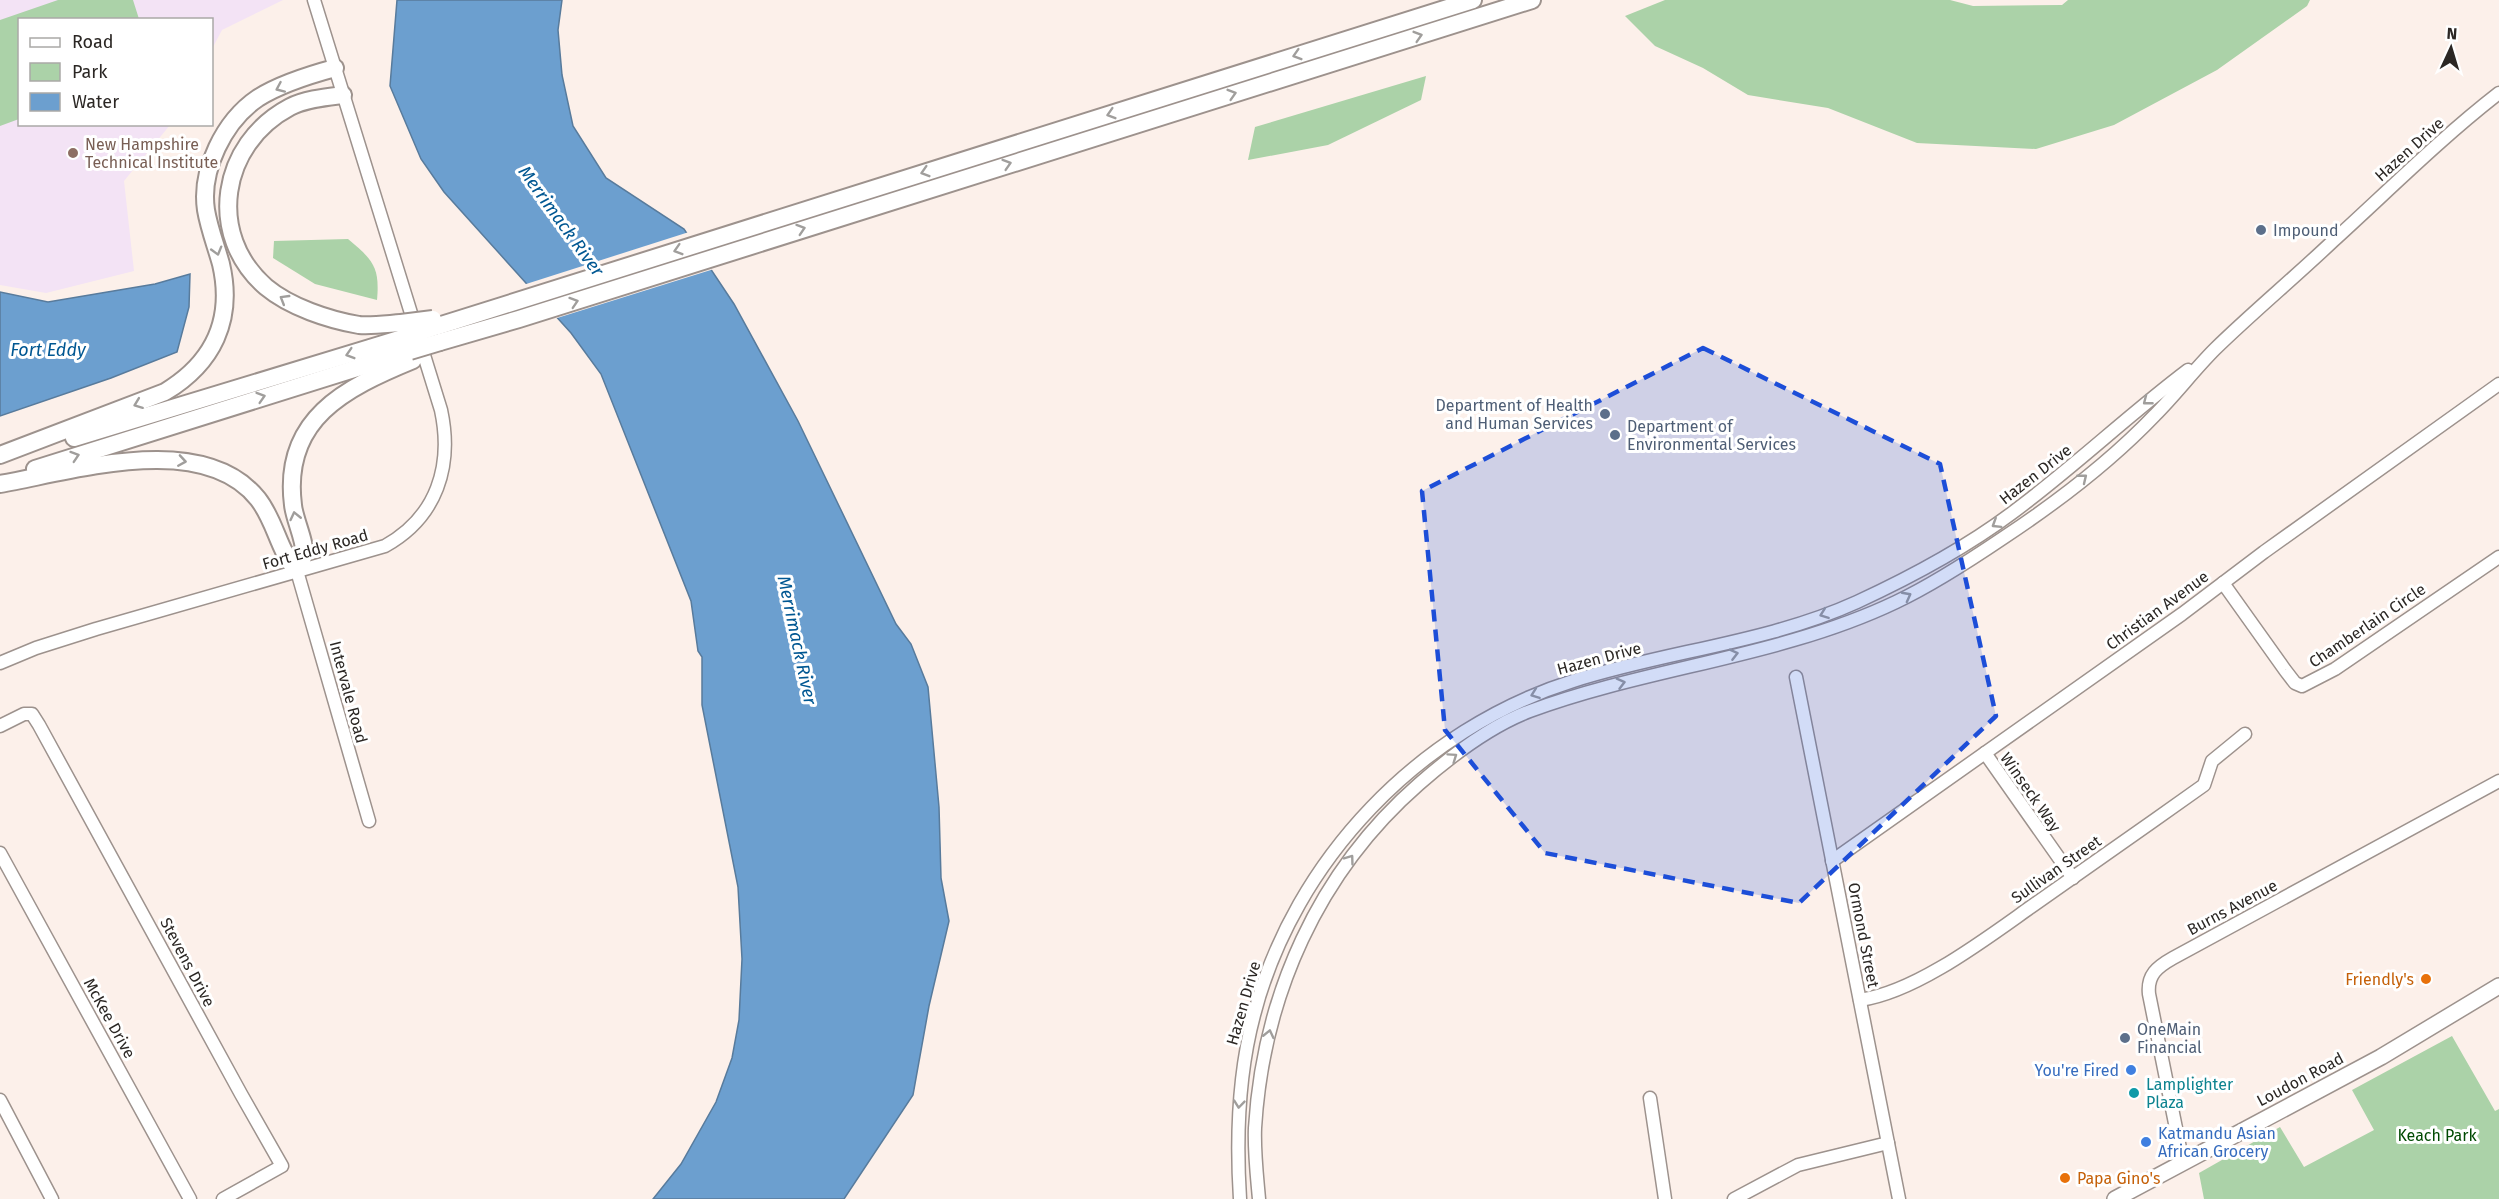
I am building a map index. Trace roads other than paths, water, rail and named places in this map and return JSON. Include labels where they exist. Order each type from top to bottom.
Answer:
[{"type":"highway","points":[[0,483],[438,334],[508,303],[1473,0]]},
{"type":"highway","points":[[0,460],[438,334],[519,320],[1532,0]]},
{"type":"highway","points":[[0,455],[165,392],[185,380],[201,364],[214,344],[224,311],[225,288],[221,265],[206,209],[206,186],[218,147],[240,113],[258,98],[278,88],[335,68]]},
{"type":"highway","points":[[343,95],[292,106],[263,125],[248,142],[237,162],[230,184],[228,207],[231,230],[238,252],[251,272],[286,301],[407,343]]},
{"type":"highway","points":[[0,483],[149,460],[181,460],[228,473],[258,498],[272,519],[285,558],[297,572],[305,553],[293,506],[292,477],[298,450],[309,427],[328,406],[361,382],[407,343]]},
{"type":"main road","name":"Loudon Road","points":[[2115,1199],[2381,1057],[2499,986]]},
{"type":"street","name":"Fort Eddy Road","points":[[0,663],[76,635],[363,555],[399,539],[419,520],[435,496],[446,458],[441,410],[314,0]]},
{"type":"street","name":"Hazen Drive","points":[[1240,1199],[1237,1132],[1243,1066],[1254,1015],[1270,966],[1288,922],[1332,854],[1386,792],[1440,748],[1520,700],[1573,680],[1801,623],[1853,603],[1920,572],[2009,516],[2142,405],[2211,353],[2437,145],[2499,93]]},
{"type":"street","name":"Hazen Drive","points":[[1259,1199],[1255,1133],[1259,1092],[1274,1012],[1293,957],[1313,915],[1337,876],[1358,848],[1407,794],[1470,744],[1525,713],[1599,689],[1845,622],[1896,602],[1929,584],[2008,535],[2101,464],[2154,417],[2211,353]]},
{"type":"street","name":"Christian Avenue","points":[[1832,861],[2499,384]]},
{"type":"street","name":"Chamberlain Circle","points":[[2223,583],[2295,683],[2302,686],[2335,669],[2499,557]]},
{"type":"street","name":"Intervale Road","points":[[297,572],[369,821]]},
{"type":"street","name":"Ormond Street","points":[[1796,677],[1899,1199]]},
{"type":"street","name":"Stevens Drive","points":[[0,726],[24,714],[32,714],[282,1166],[224,1199]]},
{"type":"street","name":"Sullivan Street","points":[[1860,1000],[1874,998],[1908,984],[1949,962],[2073,878],[2204,785],[2212,761],[2245,734]]},
{"type":"street","name":"Winseck Way","points":[[1985,753],[2073,878]]},
{"type":"street","name":"Burns Avenue","points":[[2183,1163],[2149,994],[2149,979],[2154,972],[2173,958],[2499,781]]},
{"type":"street","name":"McKee Drive","points":[[0,853],[190,1199]]},
{"type":"street","points":[[1650,1098],[1665,1199]]},
{"type":"street","points":[[0,1100],[52,1199]]},
{"type":"street","points":[[1734,1199],[1798,1165],[1888,1143]]},
{"type":"water","name":"Merrimack River","points":[[397,0],[562,0],[558,30],[562,75],[573,126],[606,178],[684,229],[734,304],[798,421],[896,624],[911,644],[928,687],[939,807],[941,878],[949,921],[929,1006],[913,1095],[844,1199],[653,1199],[681,1164],[716,1102],[732,1058],[739,1020],[742,959],[738,887],[702,705],[702,657],[698,651],[691,601],[601,374],[571,333],[444,192],[421,159],[390,86]]},
{"type":"water","name":"Fort Eddy","points":[[190,274],[189,307],[177,352],[111,378],[0,416],[0,292],[48,302],[155,284]]},
{"type":"place","name":"New Hampshire Technical Institute","points":[[73,153]]},
{"type":"place","name":"Impound","points":[[2261,230]]},
{"type":"place","name":"Department of Health and Human Services","points":[[1605,414]]},
{"type":"place","name":"Department of Environmental Services","points":[[1615,435]]},
{"type":"place","name":"Friendly's","points":[[2426,979]]},
{"type":"place","name":"OneMain Financial","points":[[2125,1038]]},
{"type":"place","name":"You're Fired","points":[[2131,1070]]},
{"type":"place","name":"Lamplighter Plaza","points":[[2134,1093]]},
{"type":"place","name":"Katmandu Asian African Grocery","points":[[2146,1142]]},
{"type":"place","name":"Papa Gino's","points":[[2065,1178]]},
{"type":"park label","name":"Keach Park","points":[[2437,1135]]}]
